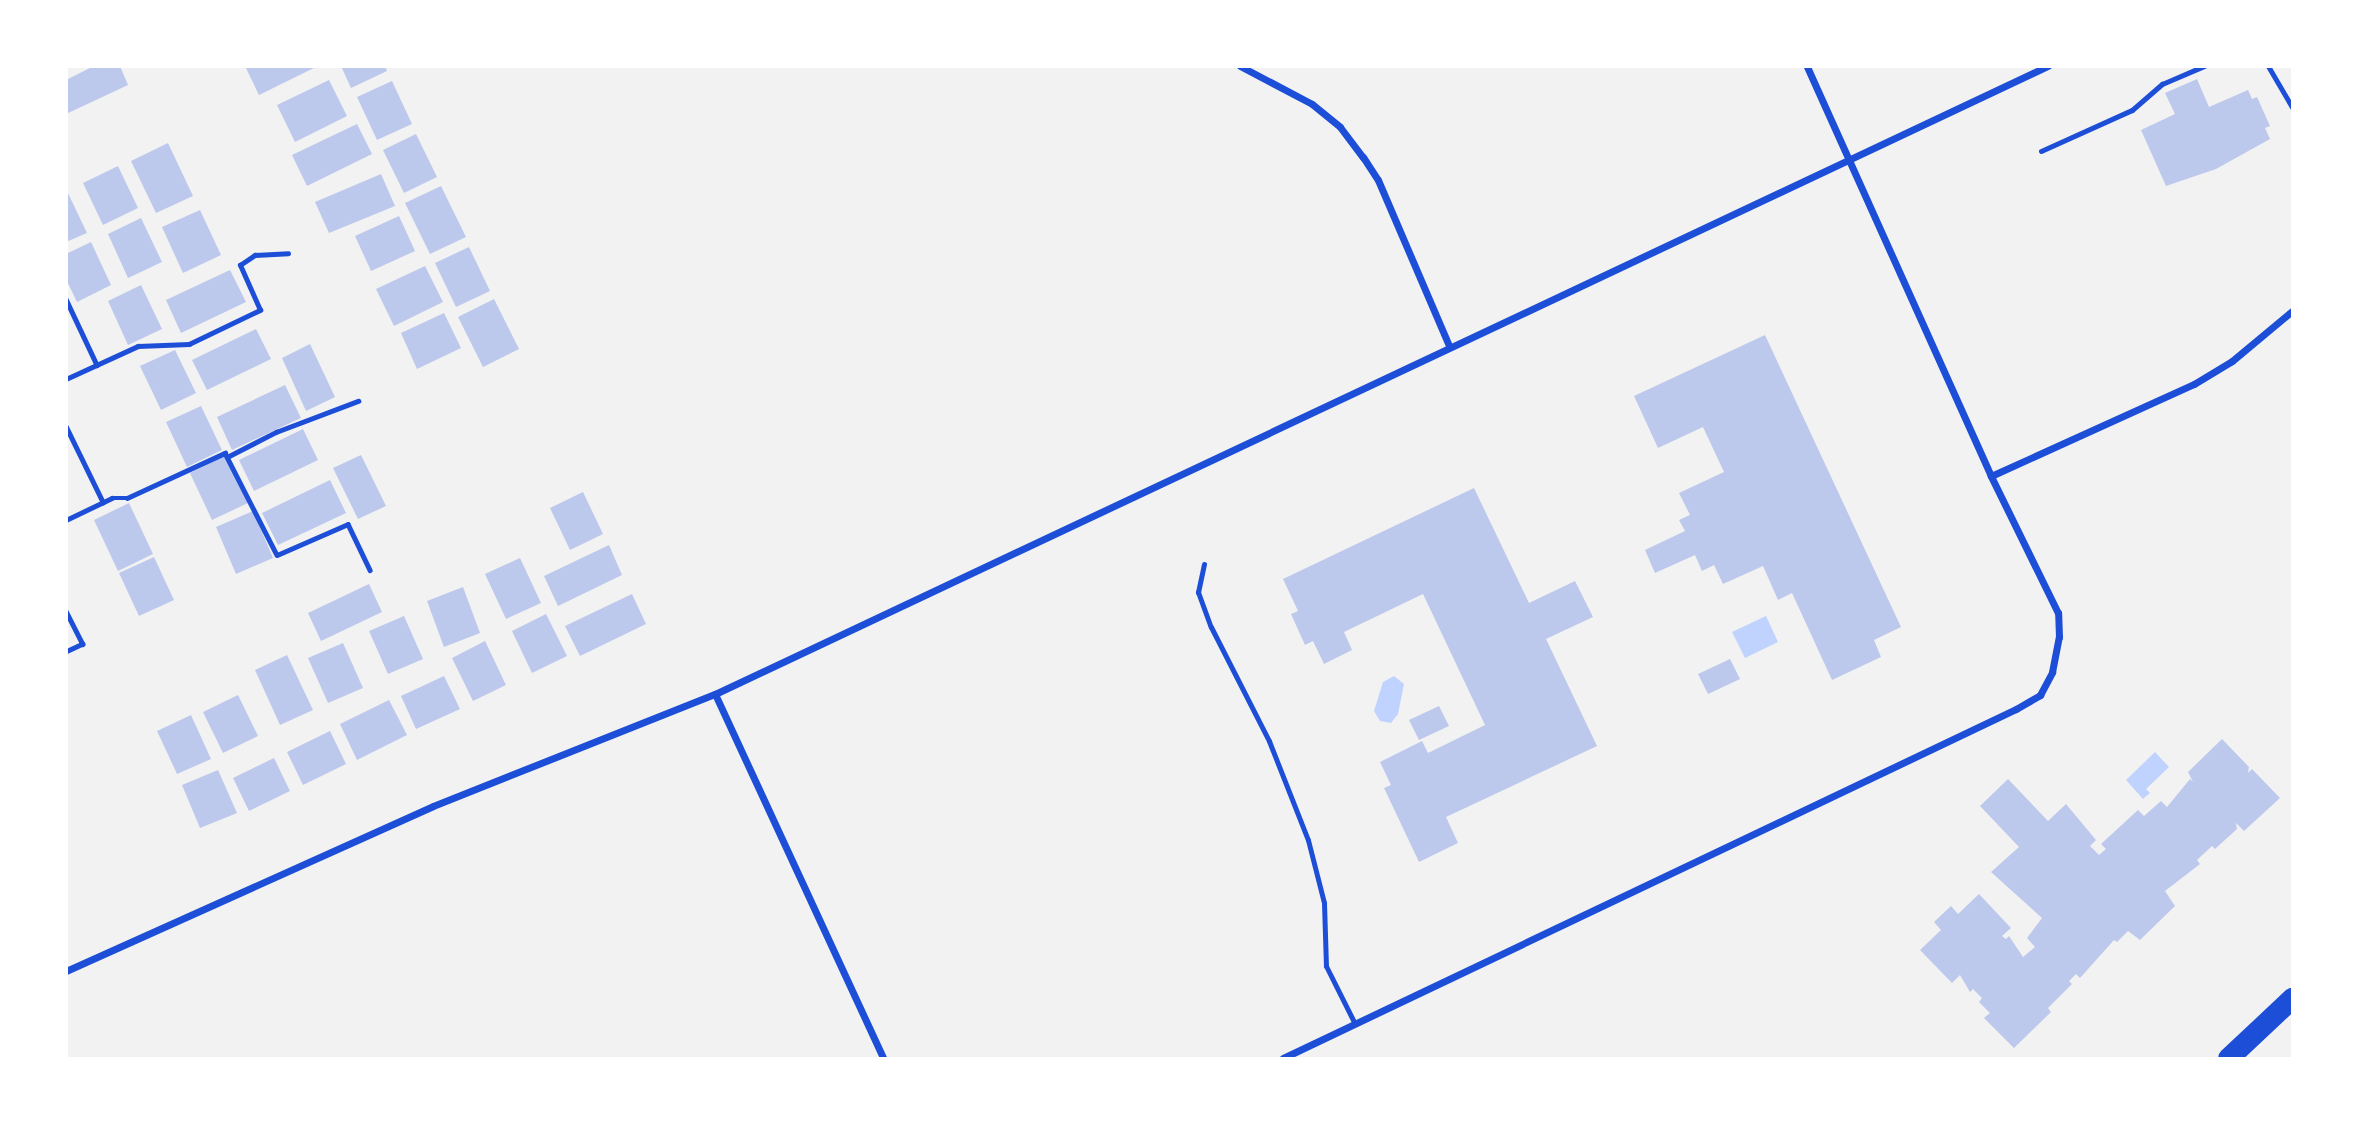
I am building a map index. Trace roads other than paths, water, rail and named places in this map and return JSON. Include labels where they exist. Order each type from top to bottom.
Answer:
[{"type":"highway","points":[[2228,1059],[2292,998]]},
{"type":"street","points":[[1240,66],[1312,104],[1340,127],[1358,149],[1378,180],[1449,346]]},
{"type":"street","points":[[1283,1059],[2016,709],[2040,695],[2052,672],[2059,637],[2058,613],[1991,476],[1807,66]]},
{"type":"street","points":[[66,971],[433,806],[715,694],[2048,66]]},
{"type":"street","points":[[1991,476],[2194,384],[2232,361],[2292,311]]},
{"type":"street","points":[[715,694],[883,1059]]},
{"type":"lane","points":[[2041,151],[2132,110],[2162,84],[2204,66]]},
{"type":"lane","points":[[2268,66],[2292,107]]},
{"type":"lane","points":[[1204,564],[1198,592],[1211,627],[1269,741],[1308,839],[1324,903],[1326,965],[1355,1024]]},
{"type":"water","points":[[1766,616],[1778,642],[1745,658],[1732,632]]},
{"type":"water","points":[[1394,676],[1404,684],[1398,714],[1391,723],[1380,721],[1374,711],[1383,682]]},
{"type":"water","points":[[2155,752],[2169,767],[2146,789],[2150,793],[2143,799],[2126,780]]}]
